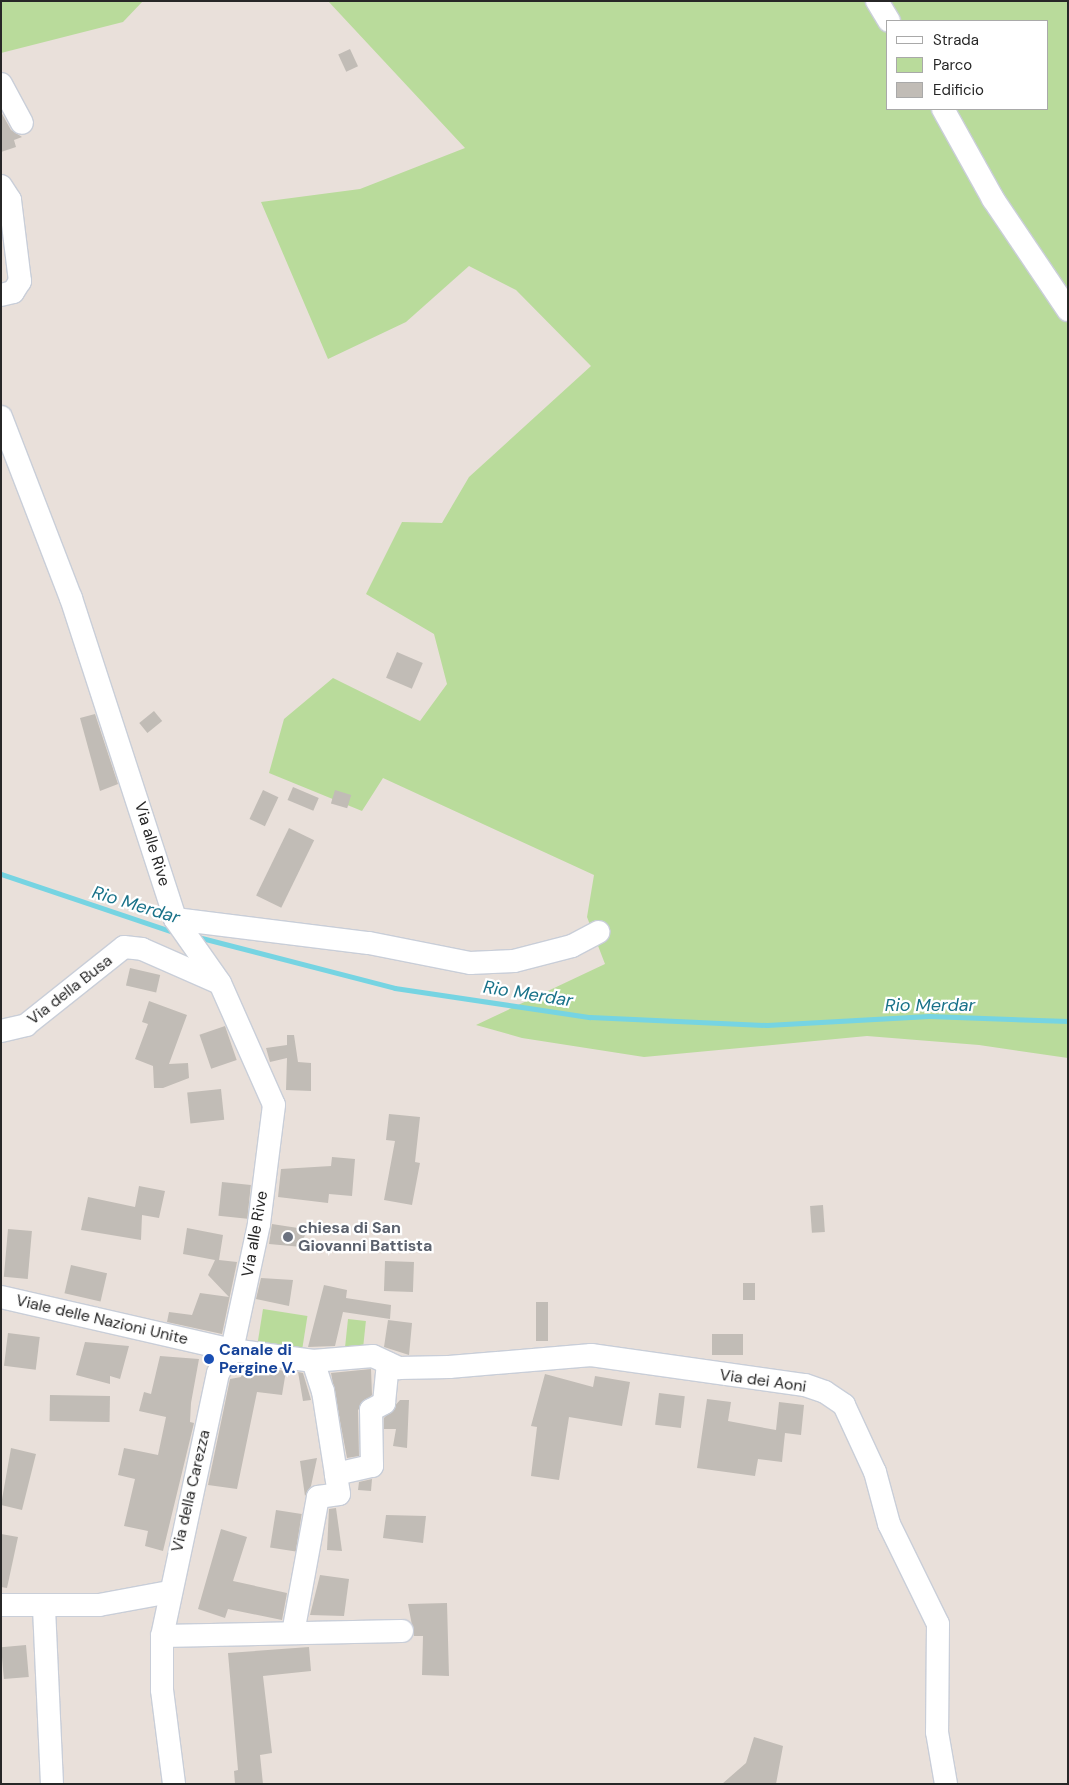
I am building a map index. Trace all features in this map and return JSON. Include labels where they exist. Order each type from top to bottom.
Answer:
[{"type":"street","points":[[1,84],[22,123]]},
{"type":"street","points":[[945,110],[993,200],[1068,310]]},
{"type":"street","points":[[1,186],[10,200],[20,281],[13,292],[1,295]]},
{"type":"street","name":"Via alle Rive","points":[[1,417],[71,598],[183,931],[220,983],[274,1105],[258,1224],[232,1350]]},
{"type":"street","points":[[183,931],[369,943],[470,963],[514,961],[572,946],[598,932]]},
{"type":"street","name":"Via della Busa","points":[[1,1032],[26,1025],[124,947],[142,949],[220,983]]},
{"type":"street","name":"Viale delle Nazioni Unite","points":[[1,1297],[232,1350],[313,1361]]},
{"type":"street","name":"Via della Carezza","points":[[174,1784],[162,1690],[162,1636],[169,1592],[218,1374],[232,1350]]},
{"type":"street","name":"Via dei Aoni","points":[[313,1361],[373,1356],[399,1368],[449,1367],[591,1356],[805,1385],[844,1405],[875,1472],[888,1524],[938,1624],[937,1732],[946,1784]]},
{"type":"street","points":[[293,1633],[318,1497],[339,1494],[323,1391],[313,1361]]},
{"type":"street","points":[[336,1474],[372,1466],[371,1410],[384,1403],[388,1363]]},
{"type":"street","points":[[1,1605],[44,1608],[99,1605],[169,1592]]},
{"type":"street","points":[[44,1608],[52,1784]]},
{"type":"street","points":[[162,1636],[402,1631]]},
{"type":"green space","points":[[1,1],[143,1],[123,22],[1,53]]},
{"type":"green space","points":[[328,1],[1068,1],[1068,1058],[979,1045],[867,1036],[644,1057],[522,1038],[476,1025],[605,964],[587,917],[594,875],[383,778],[362,811],[269,773],[284,719],[333,678],[420,721],[447,684],[434,634],[366,594],[402,522],[442,523],[469,477],[591,366],[516,290],[469,266],[406,322],[328,359],[261,202],[360,189],[465,148]]},
{"type":"green space","points":[[263,1309],[307,1316],[301,1356],[257,1349]]},
{"type":"green space","points":[[348,1319],[366,1321],[362,1354],[345,1352]]},
{"type":"building","points":[[350,49],[358,66],[346,72],[338,54]]},
{"type":"building","points":[[1,112],[11,130],[22,137],[14,140],[16,147],[1,152]]},
{"type":"building","points":[[397,652],[423,663],[412,689],[386,678]]},
{"type":"building","points":[[154,711],[162,721],[147,733],[139,723]]},
{"type":"building","points":[[95,714],[118,784],[100,791],[80,718]]},
{"type":"building","points":[[293,787],[319,798],[313,811],[288,800]]},
{"type":"building","points":[[263,790],[278,797],[265,826],[249,819]]},
{"type":"building","points":[[335,790],[351,795],[347,808],[331,803]]},
{"type":"building","points":[[289,828],[314,840],[281,908],[256,895]]},
{"type":"building","points":[[130,968],[160,975],[156,993],[126,986]]},
{"type":"building","points":[[149,1001],[187,1015],[169,1064],[188,1063],[189,1078],[163,1088],[154,1088],[153,1066],[135,1059],[148,1024],[142,1022]]},
{"type":"building","points":[[225,1026],[237,1060],[211,1069],[199,1035]]},
{"type":"building","points":[[287,1035],[294,1035],[298,1062],[311,1063],[311,1091],[286,1090],[287,1058],[270,1062],[266,1048],[287,1045]]},
{"type":"building","points":[[221,1089],[224,1120],[190,1123],[187,1093]]},
{"type":"building","points":[[389,1114],[420,1117],[415,1162],[420,1163],[412,1205],[384,1200],[395,1141],[386,1140]]},
{"type":"building","points":[[332,1157],[355,1159],[352,1196],[329,1194],[328,1203],[278,1197],[281,1169],[331,1166]]},
{"type":"building","points":[[222,1182],[251,1185],[247,1219],[218,1216]]},
{"type":"building","points":[[139,1186],[165,1191],[159,1218],[142,1215],[141,1240],[81,1230],[88,1197],[135,1207]]},
{"type":"building","points":[[823,1205],[825,1232],[812,1233],[810,1206]]},
{"type":"building","name":"chiesa di San Giovanni Battista","points":[[272,1224],[298,1228],[305,1234],[302,1247],[269,1244]]},
{"type":"building","points":[[187,1228],[223,1235],[219,1260],[237,1262],[222,1334],[167,1322],[169,1312],[192,1315],[200,1293],[229,1297],[208,1275],[215,1260],[183,1254]]},
{"type":"building","points":[[8,1229],[32,1231],[28,1279],[4,1277]]},
{"type":"building","points":[[385,1261],[414,1262],[413,1292],[384,1291]]},
{"type":"building","points":[[71,1265],[107,1273],[101,1302],[64,1293]]},
{"type":"building","points":[[261,1278],[293,1280],[289,1306],[256,1299]]},
{"type":"building","points":[[743,1283],[755,1283],[755,1300],[743,1300]]},
{"type":"building","points":[[324,1285],[347,1290],[346,1298],[391,1305],[390,1319],[343,1312],[335,1346],[308,1347]]},
{"type":"building","points":[[536,1302],[548,1302],[548,1341],[536,1341]]},
{"type":"building","points":[[388,1320],[412,1323],[409,1355],[384,1347]]},
{"type":"building","points":[[8,1333],[40,1337],[36,1370],[4,1366]]},
{"type":"building","points":[[712,1334],[743,1334],[743,1355],[712,1355]]},
{"type":"building","points":[[85,1342],[129,1346],[120,1379],[110,1376],[110,1384],[76,1375]]},
{"type":"building","points":[[160,1356],[199,1359],[191,1403],[190,1422],[194,1423],[163,1551],[145,1546],[148,1531],[124,1526],[135,1479],[118,1475],[124,1448],[158,1455],[166,1417],[139,1411],[144,1392],[151,1394]]},
{"type":"building","points":[[244,1365],[286,1371],[282,1395],[257,1392],[237,1489],[208,1485],[230,1379],[241,1377]]},
{"type":"building","points":[[371,1369],[372,1395],[358,1410],[359,1456],[347,1458],[331,1373]]},
{"type":"building","points":[[298,1372],[303,1373],[311,1400],[303,1401]]},
{"type":"building","points":[[545,1374],[593,1387],[595,1376],[630,1382],[622,1426],[569,1417],[559,1480],[531,1476],[537,1427],[531,1426]]},
{"type":"building","points":[[659,1393],[685,1396],[681,1428],[655,1425]]},
{"type":"building","points":[[50,1395],[110,1396],[110,1422],[50,1421]]},
{"type":"building","points":[[707,1399],[731,1402],[728,1421],[776,1430],[779,1402],[804,1405],[801,1435],[785,1433],[782,1462],[758,1459],[755,1476],[697,1468]]},
{"type":"building","points":[[400,1400],[409,1400],[407,1448],[393,1446],[396,1429],[384,1429],[384,1418]]},
{"type":"building","points":[[11,1448],[36,1454],[22,1510],[1,1505]]},
{"type":"building","points":[[317,1458],[311,1486],[305,1496],[300,1461]]},
{"type":"building","points":[[372,1479],[371,1491],[358,1490],[359,1482]]},
{"type":"building","points":[[336,1508],[342,1551],[327,1550],[329,1509]]},
{"type":"building","points":[[276,1510],[302,1514],[296,1552],[270,1548]]},
{"type":"building","points":[[386,1515],[426,1516],[423,1543],[383,1538]]},
{"type":"building","points":[[221,1529],[247,1537],[233,1581],[287,1593],[282,1620],[228,1609],[225,1618],[198,1609]]},
{"type":"building","points":[[1,1534],[18,1537],[7,1588],[1,1587]]},
{"type":"building","points":[[320,1575],[349,1579],[344,1616],[310,1615]]},
{"type":"building","points":[[447,1603],[449,1676],[422,1675],[423,1636],[414,1636],[408,1604]]},
{"type":"building","points":[[26,1645],[29,1677],[4,1679],[1,1647]]},
{"type":"building","points":[[309,1647],[311,1671],[263,1676],[272,1753],[260,1755],[263,1784],[235,1784],[234,1771],[238,1770],[228,1653]]},
{"type":"building","points":[[754,1737],[783,1746],[776,1784],[722,1784],[746,1763]]},
{"type":"waterway","name":"Rio Merdar","points":[[1,874],[176,933]]},
{"type":"waterway","name":"Rio Merdar","points":[[198,937],[395,988],[590,1017],[767,1025],[929,1016],[1068,1021]]},
{"type":"place","name":"chiesa di San Giovanni Battista","points":[[288,1237]]},
{"type":"place","name":"Canale di Pergine V.","points":[[209,1359]]}]
